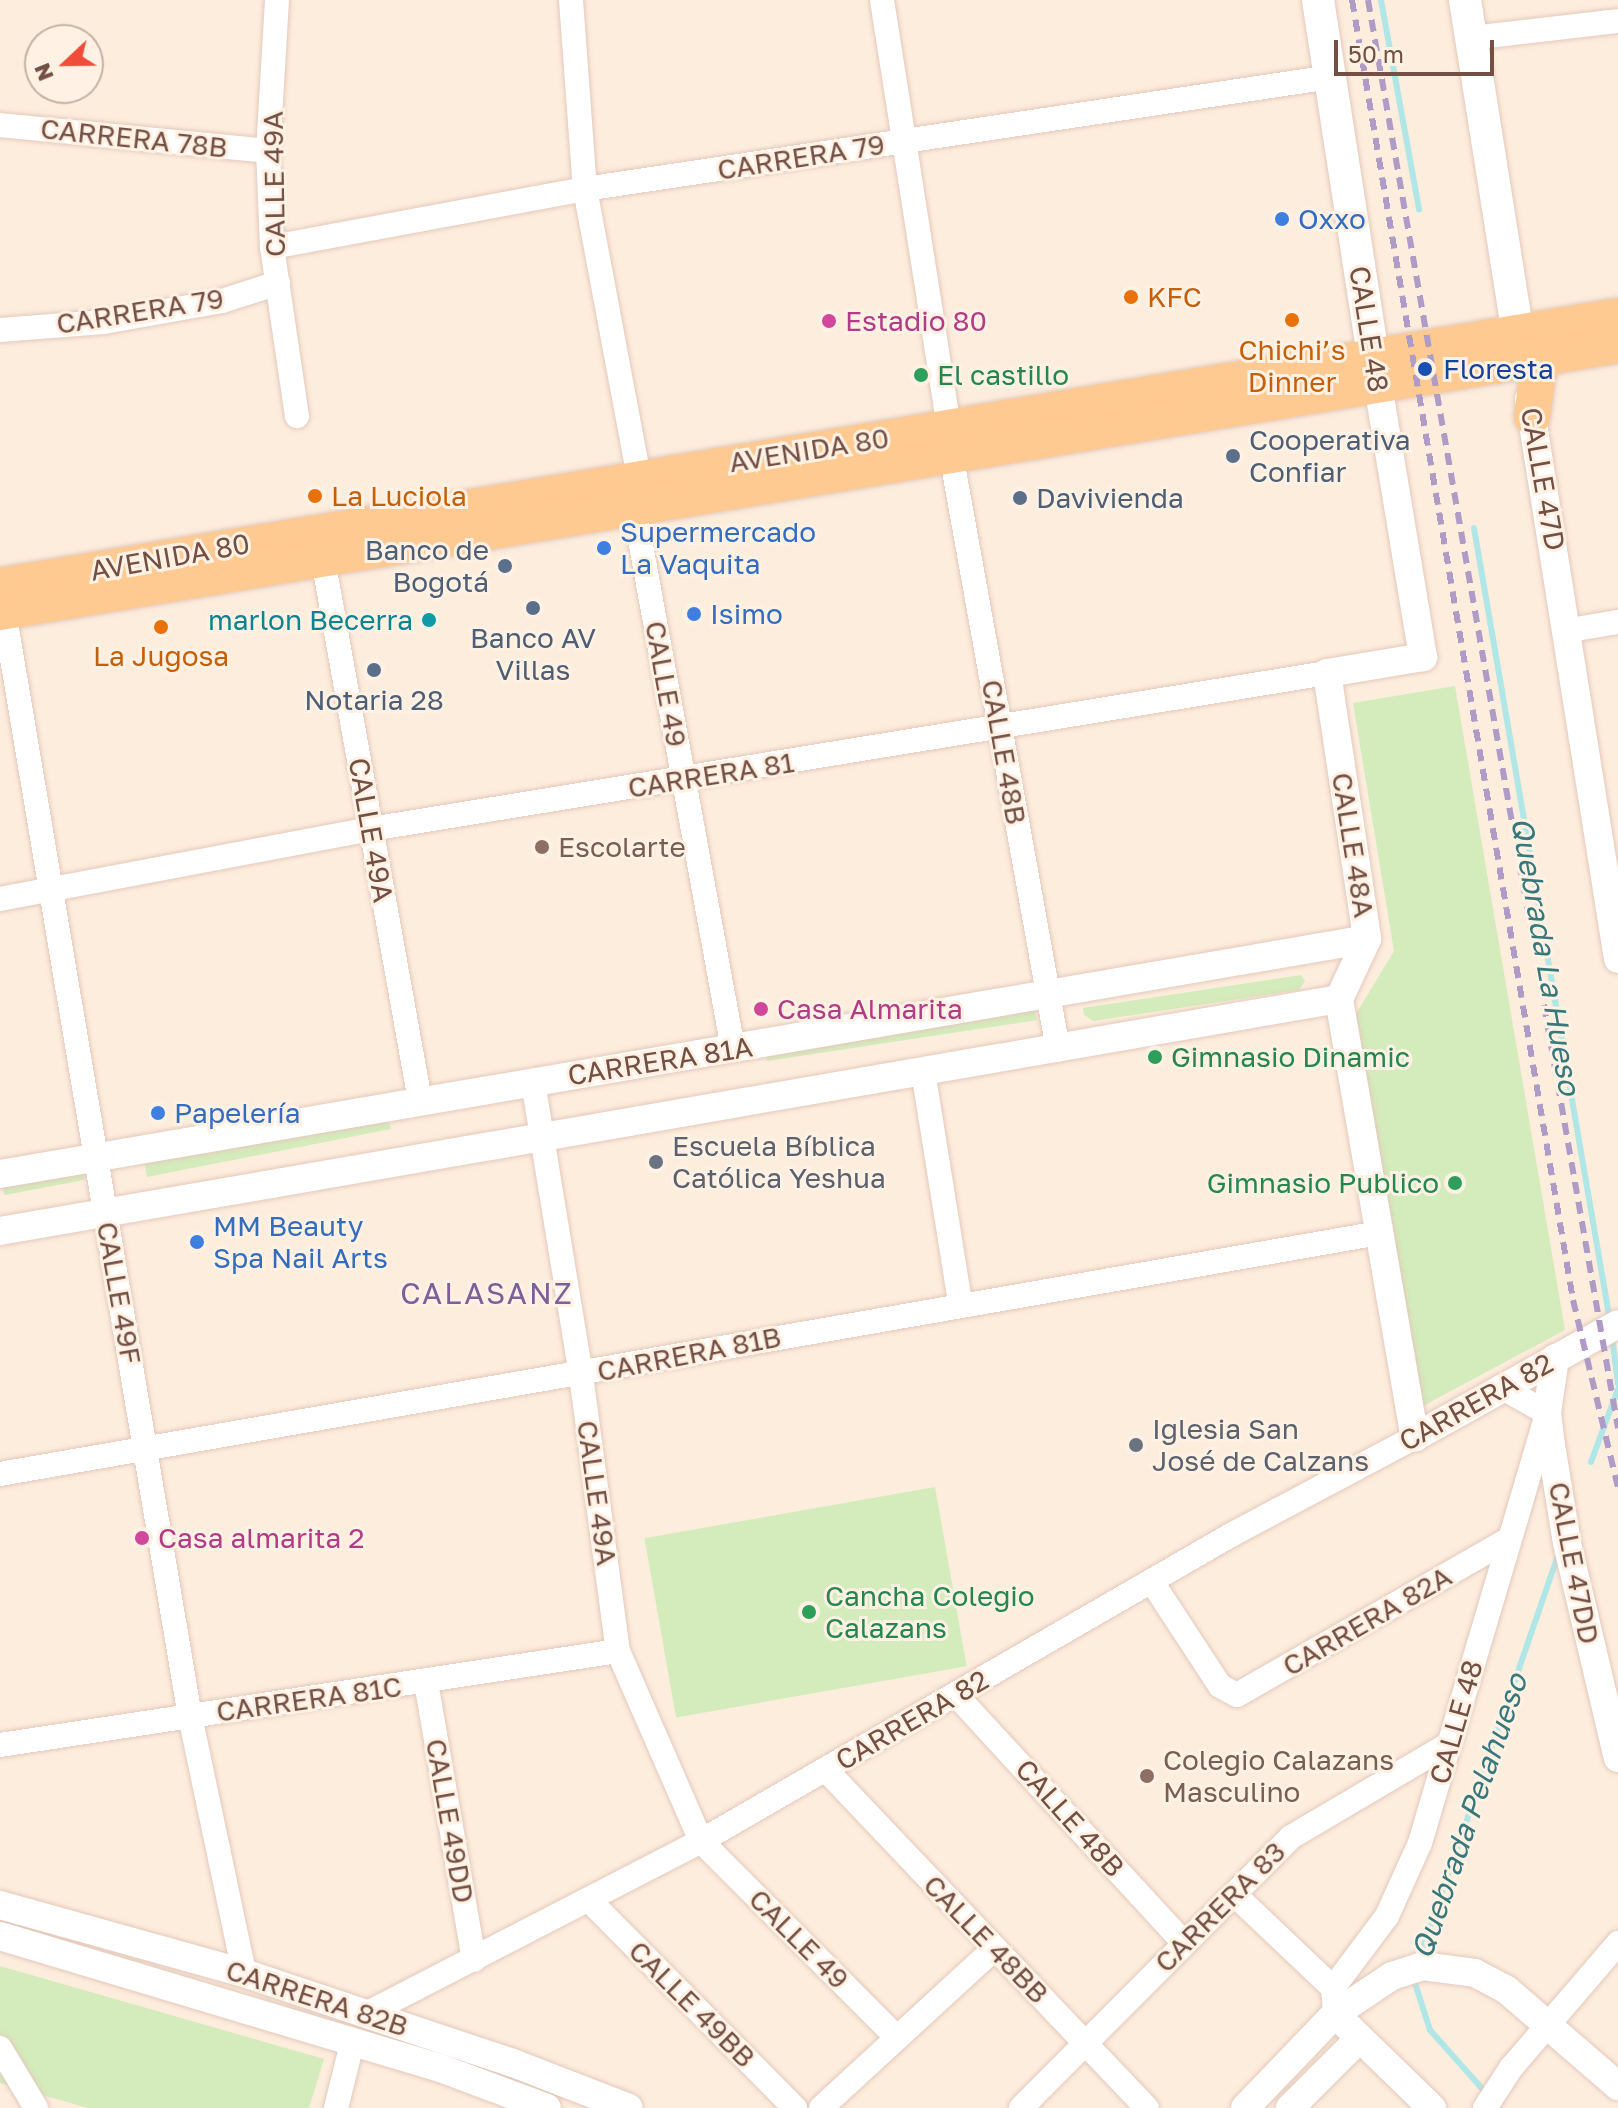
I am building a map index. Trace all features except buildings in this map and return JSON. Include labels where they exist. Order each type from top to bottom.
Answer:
[{"type":"main road","name":"CALLE 48","points":[[1318,0],[1376,371]]},
{"type":"main road","points":[[1465,0],[1529,350],[1538,371],[1532,417]]},
{"type":"main road","name":"AVENIDA 80","points":[[1529,350],[1618,316]]},
{"type":"main road","name":"AVENIDA 80","points":[[1,603],[636,493],[1376,371],[1529,350],[1618,345]]},
{"type":"main road","name":"AVENIDA 80","points":[[1,603],[323,559],[636,493]]},
{"type":"street","name":"CALLE 49A","points":[[277,0],[268,151],[272,247],[297,416]]},
{"type":"street","name":"CALLE 49","points":[[571,0],[585,189],[684,780],[733,1049]]},
{"type":"street","name":"CALLE 48B","points":[[882,0],[950,441],[1058,1049]]},
{"type":"street","points":[[1471,38],[1618,21]]},
{"type":"street","name":"CARRERA 79","points":[[272,247],[585,189],[1331,77]]},
{"type":"street","name":"CARRERA 78B","points":[[0,125],[268,151]]},
{"type":"street","name":"CARRERA 79","points":[[0,330],[104,322],[222,301],[278,283]]},
{"type":"street","name":"CALLE 48","points":[[1376,371],[1423,657]]},
{"type":"street","name":"CALLE 47D","points":[[1532,417],[1615,912],[1618,959]]},
{"type":"street","name":"CALLE 49A","points":[[323,559],[420,1101]]},
{"type":"street","name":"CALLE 49F","points":[[1,603],[190,1716],[244,1973]]},
{"type":"street","points":[[1570,630],[1618,622]]},
{"type":"street","name":"CARRERA 81","points":[[0,899],[371,829],[1423,657]]},
{"type":"street","name":"CALLE 48A","points":[[1327,673],[1367,939],[1339,999]]},
{"type":"street","name":"CARRERA 81A","points":[[0,1174],[1367,939]]},
{"type":"street","points":[[1339,999],[1415,1437]]},
{"type":"street","name":"CARRERA 81A","points":[[0,1231],[1339,999]]},
{"type":"street","points":[[923,1071],[960,1303]]},
{"type":"street","name":"CALLE 49A","points":[[533,1082],[581,1375],[618,1651],[701,1841]]},
{"type":"street","name":"CARRERA 81B","points":[[0,1474],[581,1375],[960,1303],[1379,1233]]},
{"type":"street","name":"CARRERA 82","points":[[368,2013],[701,1841],[1152,1582],[1618,1324]]},
{"type":"street","name":"CALLE 47DD","points":[[1564,1353],[1547,1413],[1567,1543],[1618,1758]]},
{"type":"street","points":[[1501,1387],[1547,1413]]},
{"type":"street","name":"CALLE 48","points":[[1334,2001],[1387,1916],[1403,1884],[1449,1744],[1547,1413]]},
{"type":"street","name":"CARRERA 82A","points":[[1152,1582],[1224,1691],[1243,1693],[1509,1539]]},
{"type":"street","name":"CARRERA 81C","points":[[0,1745],[618,1651]]},
{"type":"street","name":"CALLE 49DD","points":[[426,1682],[474,1960]]},
{"type":"street","name":"CALLE 48B","points":[[956,1695],[1183,1942]]},
{"type":"street","name":"CARRERA 83","points":[[1021,2108],[1088,2044],[1183,1942],[1303,1827],[1449,1744]]},
{"type":"street","name":"CALLE 48BB","points":[[826,1770],[1147,2108]]},
{"type":"street","name":"CALLE 49","points":[[701,1841],[896,2037]]},
{"type":"street","points":[[1235,1895],[1334,2001],[1359,2039],[1432,2108]]},
{"type":"street","name":"CALLE 49BB","points":[[589,1900],[795,2108]]},
{"type":"street","name":"CARRERA 82B","points":[[0,1905],[244,1973],[368,2013],[629,2108]]},
{"type":"street","name":"CARRERA 82B","points":[[0,1936],[440,2068],[547,2108]]},
{"type":"street","points":[[1485,2108],[1506,2074],[1618,1943]]},
{"type":"street","points":[[821,2108],[994,1949]]},
{"type":"street","points":[[1245,2108],[1334,2001],[1414,1968],[1475,1973],[1507,1990],[1550,2024],[1618,2086]]},
{"type":"street","points":[[1290,2108],[1359,2039]]},
{"type":"street","points":[[336,2108],[352,2044]]},
{"type":"street","points":[[0,2048],[36,2108]]},
{"type":"green space","points":[[1455,686],[1565,1330],[1423,1406],[1356,1014],[1394,951],[1353,703]]},
{"type":"green space","points":[[1301,975],[1305,981],[1299,990],[1093,1021],[1084,1015],[1083,1008]]},
{"type":"green space","points":[[1034,1006],[1037,1020],[767,1061],[764,1040]]},
{"type":"green space","points":[[385,1111],[391,1129],[147,1177],[143,1155]]},
{"type":"green space","points":[[81,1160],[85,1180],[4,1195],[1,1176]]},
{"type":"green space","name":"Cancha Colegio Calazans","points":[[935,1487],[967,1666],[676,1717],[644,1538]]},
{"type":"green space","points":[[0,1966],[324,2059],[309,2108],[88,2108],[0,2083]]},
{"type":"waterway","name":"Quebrada La Hueso","points":[[1381,0],[1419,210]]},
{"type":"waterway","name":"Quebrada La Hueso","points":[[1474,528],[1610,1321]]},
{"type":"waterway","name":"Quebrada La Hueso","points":[[1612,1336],[1618,1384]]},
{"type":"waterway","name":"Quebrada Pelahueso","points":[[1591,1462],[1618,1389]]},
{"type":"waterway","name":"Quebrada Pelahueso","points":[[1419,1959],[1559,1553]]},
{"type":"waterway","name":"Quebrada Pelahueso","points":[[1413,1977],[1430,2030],[1486,2093]]},
{"type":"railway","points":[[1352,0],[1573,1300],[1618,1487]]},
{"type":"railway","points":[[1368,0],[1618,1428]]},
{"type":"place","name":"Oxxo","points":[[1282,219]]},
{"type":"place","name":"KFC","points":[[1131,297]]},
{"type":"place","name":"Chichi’s Dinner","points":[[1292,320]]},
{"type":"place","name":"Estadio 80","points":[[829,321]]},
{"type":"place","name":"Floresta","points":[[1425,369]]},
{"type":"place","name":"El castillo","points":[[921,375]]},
{"type":"place","name":"Cooperativa Confiar","points":[[1233,456]]},
{"type":"place","name":"La Luciola","points":[[315,496]]},
{"type":"place","name":"Davivienda","points":[[1020,498]]},
{"type":"place","name":"Supermercado La Vaquita","points":[[604,548]]},
{"type":"place","name":"Banco de Bogotá","points":[[505,566]]},
{"type":"place","name":"Banco AV Villas","points":[[533,608]]},
{"type":"place","name":"Isimo","points":[[694,614]]},
{"type":"place","name":"marlon Becerra","points":[[429,620]]},
{"type":"place","name":"La Jugosa","points":[[161,627]]},
{"type":"place","name":"Notaria 28","points":[[374,670]]},
{"type":"place","name":"Escolarte","points":[[542,847]]},
{"type":"place","name":"Casa Almarita","points":[[761,1009]]},
{"type":"place","name":"Gimnasio Dinamic","points":[[1155,1057]]},
{"type":"place","name":"Papelería","points":[[158,1113]]},
{"type":"place","name":"Escuela Bíblica Católica Yeshua","points":[[656,1162]]},
{"type":"place","name":"Gimnasio Publico","points":[[1455,1183]]},
{"type":"place","name":"MM Beauty Spa Nail Arts","points":[[197,1242]]},
{"type":"place","name":"Iglesia San José de Calzans","points":[[1136,1445]]},
{"type":"place","name":"Casa almarita 2","points":[[142,1538]]},
{"type":"place","name":"Cancha Colegio Calazans","points":[[809,1612]]},
{"type":"place","name":"Colegio Calazans Masculino","points":[[1147,1776]]},
{"type":"district","name":"CALASANZ","points":[[487,1293]]}]
